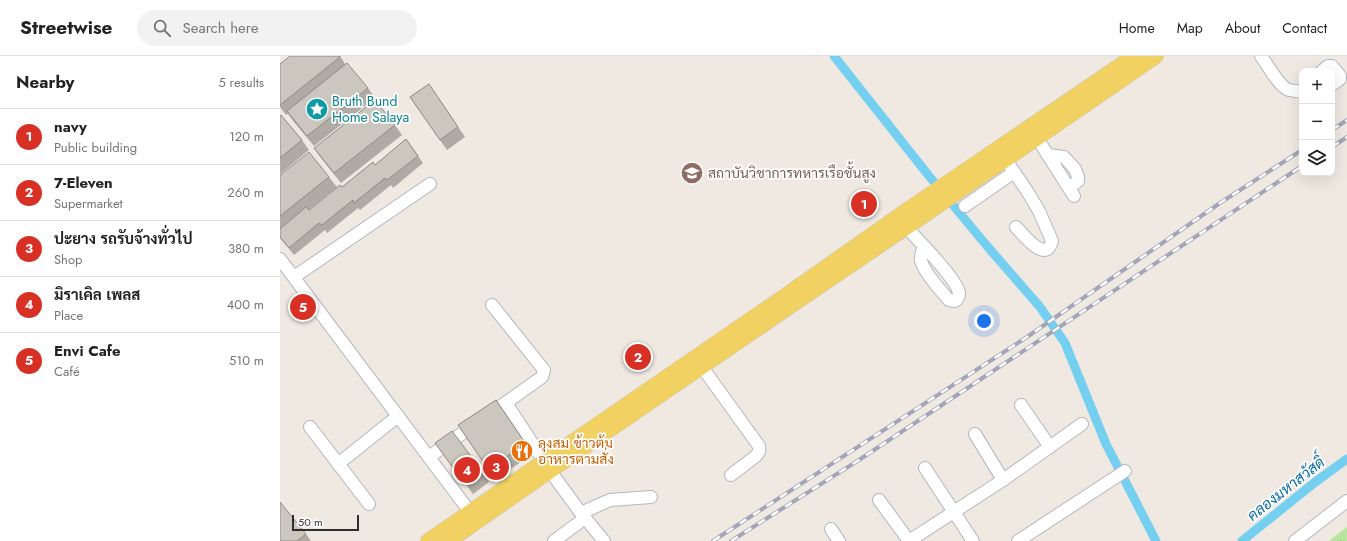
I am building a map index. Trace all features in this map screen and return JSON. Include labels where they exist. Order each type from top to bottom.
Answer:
[{"type":"main road","points":[[439,539],[932,201],[1012,149],[1134,56]]},
{"type":"main road","points":[[1012,149],[1037,138],[1156,56]]},
{"type":"main road","points":[[650,395],[702,367],[906,227],[932,201]]},
{"type":"main road","points":[[439,539],[470,512],[547,466]]},
{"type":"street","points":[[1261,56],[1285,88],[1299,90]]},
{"type":"street","points":[[1335,70],[1340,76],[1340,79],[1335,83]]},
{"type":"street","points":[[1037,138],[1048,155],[1064,157],[1075,169],[1078,181],[1072,192]]},
{"type":"street","points":[[1012,149],[1014,172],[1028,191],[1039,211],[1052,241],[1051,245],[1047,249],[1041,250],[1036,248],[1016,227]]},
{"type":"street","points":[[965,206],[1014,172]]},
{"type":"street","points":[[294,277],[430,184]]},
{"type":"street","points":[[906,227],[924,246]]},
{"type":"street","points":[[280,259],[470,512]]},
{"type":"street","points":[[428,457],[542,377],[544,372],[492,305]]},
{"type":"street","points":[[702,367],[760,450],[756,456],[731,475]]},
{"type":"street","points":[[506,403],[547,466],[583,516],[604,541]]},
{"type":"street","points":[[1021,405],[1050,447]]},
{"type":"street","points":[[338,464],[398,416]]},
{"type":"street","points":[[879,500],[909,541],[1003,480],[1082,424]]},
{"type":"street","points":[[310,427],[369,504]]},
{"type":"street","points":[[974,434],[1003,480]]},
{"type":"street","points":[[925,468],[973,541]]},
{"type":"street","points":[[1018,541],[1125,471]]},
{"type":"street","points":[[554,541],[583,516],[610,500],[651,497]]},
{"type":"street","points":[[1295,541],[1347,501]]},
{"type":"street","points":[[831,529],[840,541]]},
{"type":"green space","points":[[1347,527],[1347,541],[1329,541]]},
{"type":"building","points":[[290,56],[340,57],[280,105],[280,64]]},
{"type":"building","points":[[347,63],[368,88],[307,136],[287,111]]},
{"type":"building","points":[[429,84],[458,127],[440,140],[410,97]]},
{"type":"building","points":[[375,100],[395,125],[334,173],[314,148]]},
{"type":"building","points":[[281,115],[302,140],[280,158],[280,116]]},
{"type":"building","points":[[406,139],[418,156],[387,180],[385,178],[354,203],[353,200],[322,225],[319,223],[289,248],[280,237],[280,229],[306,207],[309,210],[340,185],[342,187],[373,162],[375,165]]},
{"type":"building","points":[[309,152],[329,177],[280,216],[280,175]]},
{"type":"building","points":[[496,400],[526,444],[488,469],[458,425]]},
{"type":"building","points":[[452,431],[479,467],[462,480],[435,443]]},
{"type":"building","points":[[280,502],[306,534],[297,541],[280,541]]},
{"type":"waterway","points":[[834,56],[929,176],[1040,307],[1065,343],[1106,444],[1156,541]]},
{"type":"waterway","name":"คลองมหาสวัสดิ์","points":[[1242,541],[1314,483],[1347,459]]},
{"type":"railway","points":[[1335,128],[1347,120]]},
{"type":"railway","points":[[1335,145],[1347,137]]},
{"type":"railway","points":[[713,541],[1027,337],[1220,203],[1299,152]]},
{"type":"railway","points":[[731,541],[859,460],[1299,168]]},
{"type":"place","name":"Bruth Bund Home Salaya","points":[[317,109]]},
{"type":"place","name":"สถาบันวิชาการทหารเรือชั้นสูง","points":[[692,173]]},
{"type":"place","name":"navy","points":[[864,204]]},
{"type":"place","name":"Envi Cafe","points":[[303,307]]},
{"type":"place","name":"7-Eleven","points":[[638,357]]},
{"type":"place","name":"ลุงสม ข้าวต้ม อาหารตามสั่ง","points":[[522,451]]},
{"type":"place","name":"ปะยาง รถรับจ้างทั่วไป","points":[[496,467]]},
{"type":"place","name":"มิราเคิล เพลส","points":[[467,470]]}]
